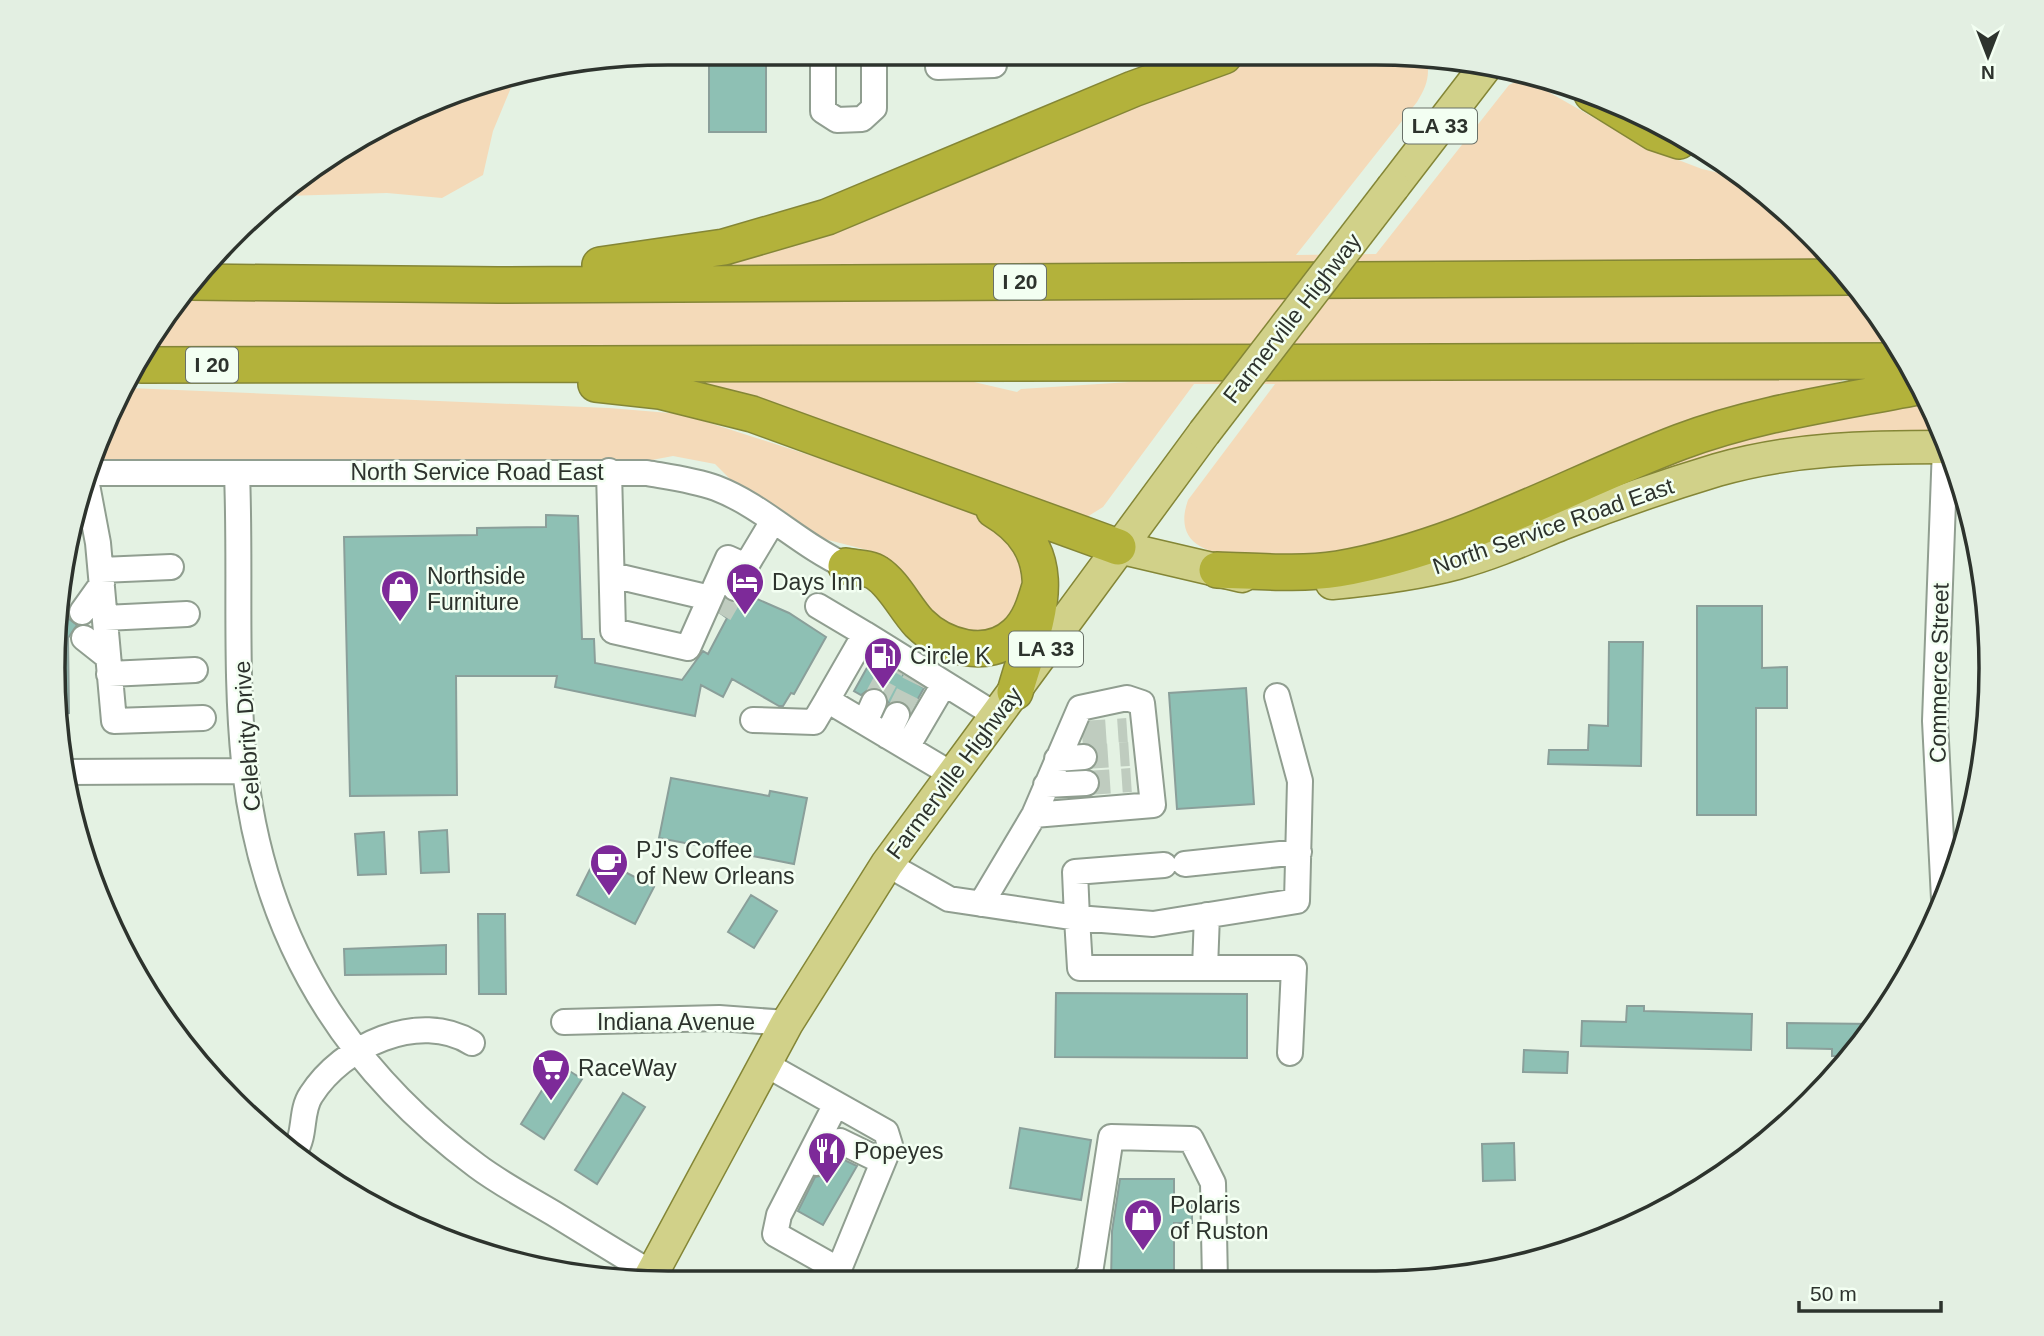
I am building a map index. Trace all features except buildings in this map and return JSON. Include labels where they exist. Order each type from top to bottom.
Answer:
[{"type":"highway","points":[[498,285],[576,268],[724,247],[827,217],[1133,89],[1199,65]]},
{"type":"highway","name":"I 20","points":[[204,282],[498,285],[1835,276]]},
{"type":"highway","name":"I 20","points":[[147,365],[1895,361]]},
{"type":"highway","points":[[282,365],[508,376],[660,391],[752,414],[1118,547]]},
{"type":"highway","points":[[1217,570],[1296,572],[1336,569],[1376,561],[1508,516],[1680,442],[1738,423],[1910,388]]},
{"type":"highway","points":[[960,491],[1006,517],[1023,531],[1034,548],[1040,567],[1037,612],[1006,704]]},
{"type":"highway","points":[[846,566],[877,572],[919,622],[949,645],[962,648],[990,646],[1016,635],[1032,610],[1040,586]]},
{"type":"main road","name":"Farmerville Highway","points":[[657,1271],[787,1023],[887,864],[1118,547],[1480,74]]},
{"type":"main road","name":"North Service Road East","points":[[1118,547],[1249,578],[1305,583],[1413,574],[1499,550],[1615,503],[1719,470],[1794,453],[1854,447],[1937,447]]},
{"type":"street","points":[[823,65],[823,111],[837,120],[862,119],[874,108],[874,65]]},
{"type":"street","points":[[938,65],[993,65]]},
{"type":"street","name":"Commerce Street","points":[[1943,873],[1935,709],[1945,469]]},
{"type":"street","points":[[609,471],[613,631],[688,648],[696,628],[715,606],[728,558],[740,577],[772,520]]},
{"type":"street","name":"North Service Road East","points":[[97,474],[609,471],[674,477],[717,488],[846,566]]},
{"type":"street","name":"Celebrity Drive","points":[[237,474],[245,771],[258,848],[283,926],[317,995],[356,1053],[419,1119],[478,1167],[643,1270]]},
{"type":"street","points":[[89,499],[101,577],[94,615],[108,666],[114,720],[203,718]]},
{"type":"street","points":[[101,577],[171,567]]},
{"type":"street","points":[[612,575],[715,606]]},
{"type":"street","points":[[818,606],[865,634],[919,672],[944,684],[1006,704]]},
{"type":"street","points":[[94,615],[187,614]]},
{"type":"street","points":[[753,720],[814,722],[865,634]]},
{"type":"street","points":[[84,638],[108,666],[195,670]]},
{"type":"street","points":[[897,733],[944,684]]},
{"type":"street","points":[[887,864],[949,899],[1077,918],[1153,924],[1297,901],[1300,780],[1277,696]]},
{"type":"street","points":[[981,904],[1034,815],[1057,759],[1078,742],[1080,708],[1127,698],[1142,703],[1137,741],[1141,778],[1153,805],[1034,815]]},
{"type":"street","points":[[827,700],[869,712],[953,775]]},
{"type":"street","points":[[74,772],[245,771]]},
{"type":"street","points":[[1046,785],[1086,783]]},
{"type":"street","points":[[1290,1054],[1294,968],[1080,968],[1075,872],[1298,852]]},
{"type":"street","points":[[1205,968],[1207,915]]},
{"type":"street","name":"Indiana Avenue","points":[[564,1022],[719,1018],[787,1023]]},
{"type":"street","points":[[298,1145],[309,1097],[336,1067],[356,1053],[389,1034],[451,1033],[472,1043]]},
{"type":"street","points":[[765,1064],[886,1132],[890,1145],[839,1271]]},
{"type":"street","points":[[831,1271],[779,1239],[775,1227],[836,1104]]},
{"type":"street","points":[[1090,1271],[1111,1137],[1191,1139],[1213,1183],[1215,1271]]},
{"type":"street","points":[[786,1201],[795,1201],[828,1144],[834,1141],[845,1141],[883,1162]]},
{"type":"shaded area","points":[[1230,65],[1428,67],[1427,81],[1417,102],[1296,255],[1376,254],[1509,85],[1517,81],[1542,88],[1647,148],[1721,173],[1774,214],[1822,261],[712,266]]},
{"type":"shaded area","points":[[512,85],[493,131],[483,175],[442,198],[387,193],[293,196],[333,166],[401,127],[474,97]]},
{"type":"shaded area","points":[[1849,294],[1883,342],[156,349],[190,300]]},
{"type":"shaded area","points":[[1843,375],[1842,381],[1770,400],[1719,418],[1440,532],[1391,545],[1287,556],[1236,555],[1212,551],[1194,542],[1185,525],[1188,500],[1275,384],[1194,384],[1103,507],[1082,520],[690,380],[961,379],[1017,392],[1021,389],[1192,378]]},
{"type":"shaded area","points":[[134,388],[609,408],[682,414],[964,505],[966,500],[1026,553],[1026,610],[969,644],[885,571],[871,551],[809,535],[739,488],[715,464],[673,456],[636,463],[102,462]]},
{"type":"shaded area","points":[[1915,398],[1932,435],[1601,493],[1710,442]]},
{"type":"tunnel","points":[[720,614],[735,588]]},
{"type":"tunnel","points":[[874,702],[895,663]]},
{"type":"tunnel","points":[[897,715],[917,675]]},
{"type":"tunnel","points":[[1082,733],[1127,730]]},
{"type":"tunnel","points":[[1084,757],[1129,754]]},
{"type":"tunnel","points":[[1086,783],[1131,780]]},
{"type":"place","name":"Days Inn","points":[[745,616]]},
{"type":"place","name":"Northside Furniture","points":[[400,623]]},
{"type":"place","name":"Circle K","points":[[883,690]]},
{"type":"place","name":"PJ's Coffee of New Orleans","points":[[609,897]]},
{"type":"place","name":"RaceWay","points":[[551,1102]]},
{"type":"place","name":"Popeyes","points":[[827,1185]]},
{"type":"place","name":"Polaris of Ruston","points":[[1143,1252]]}]
